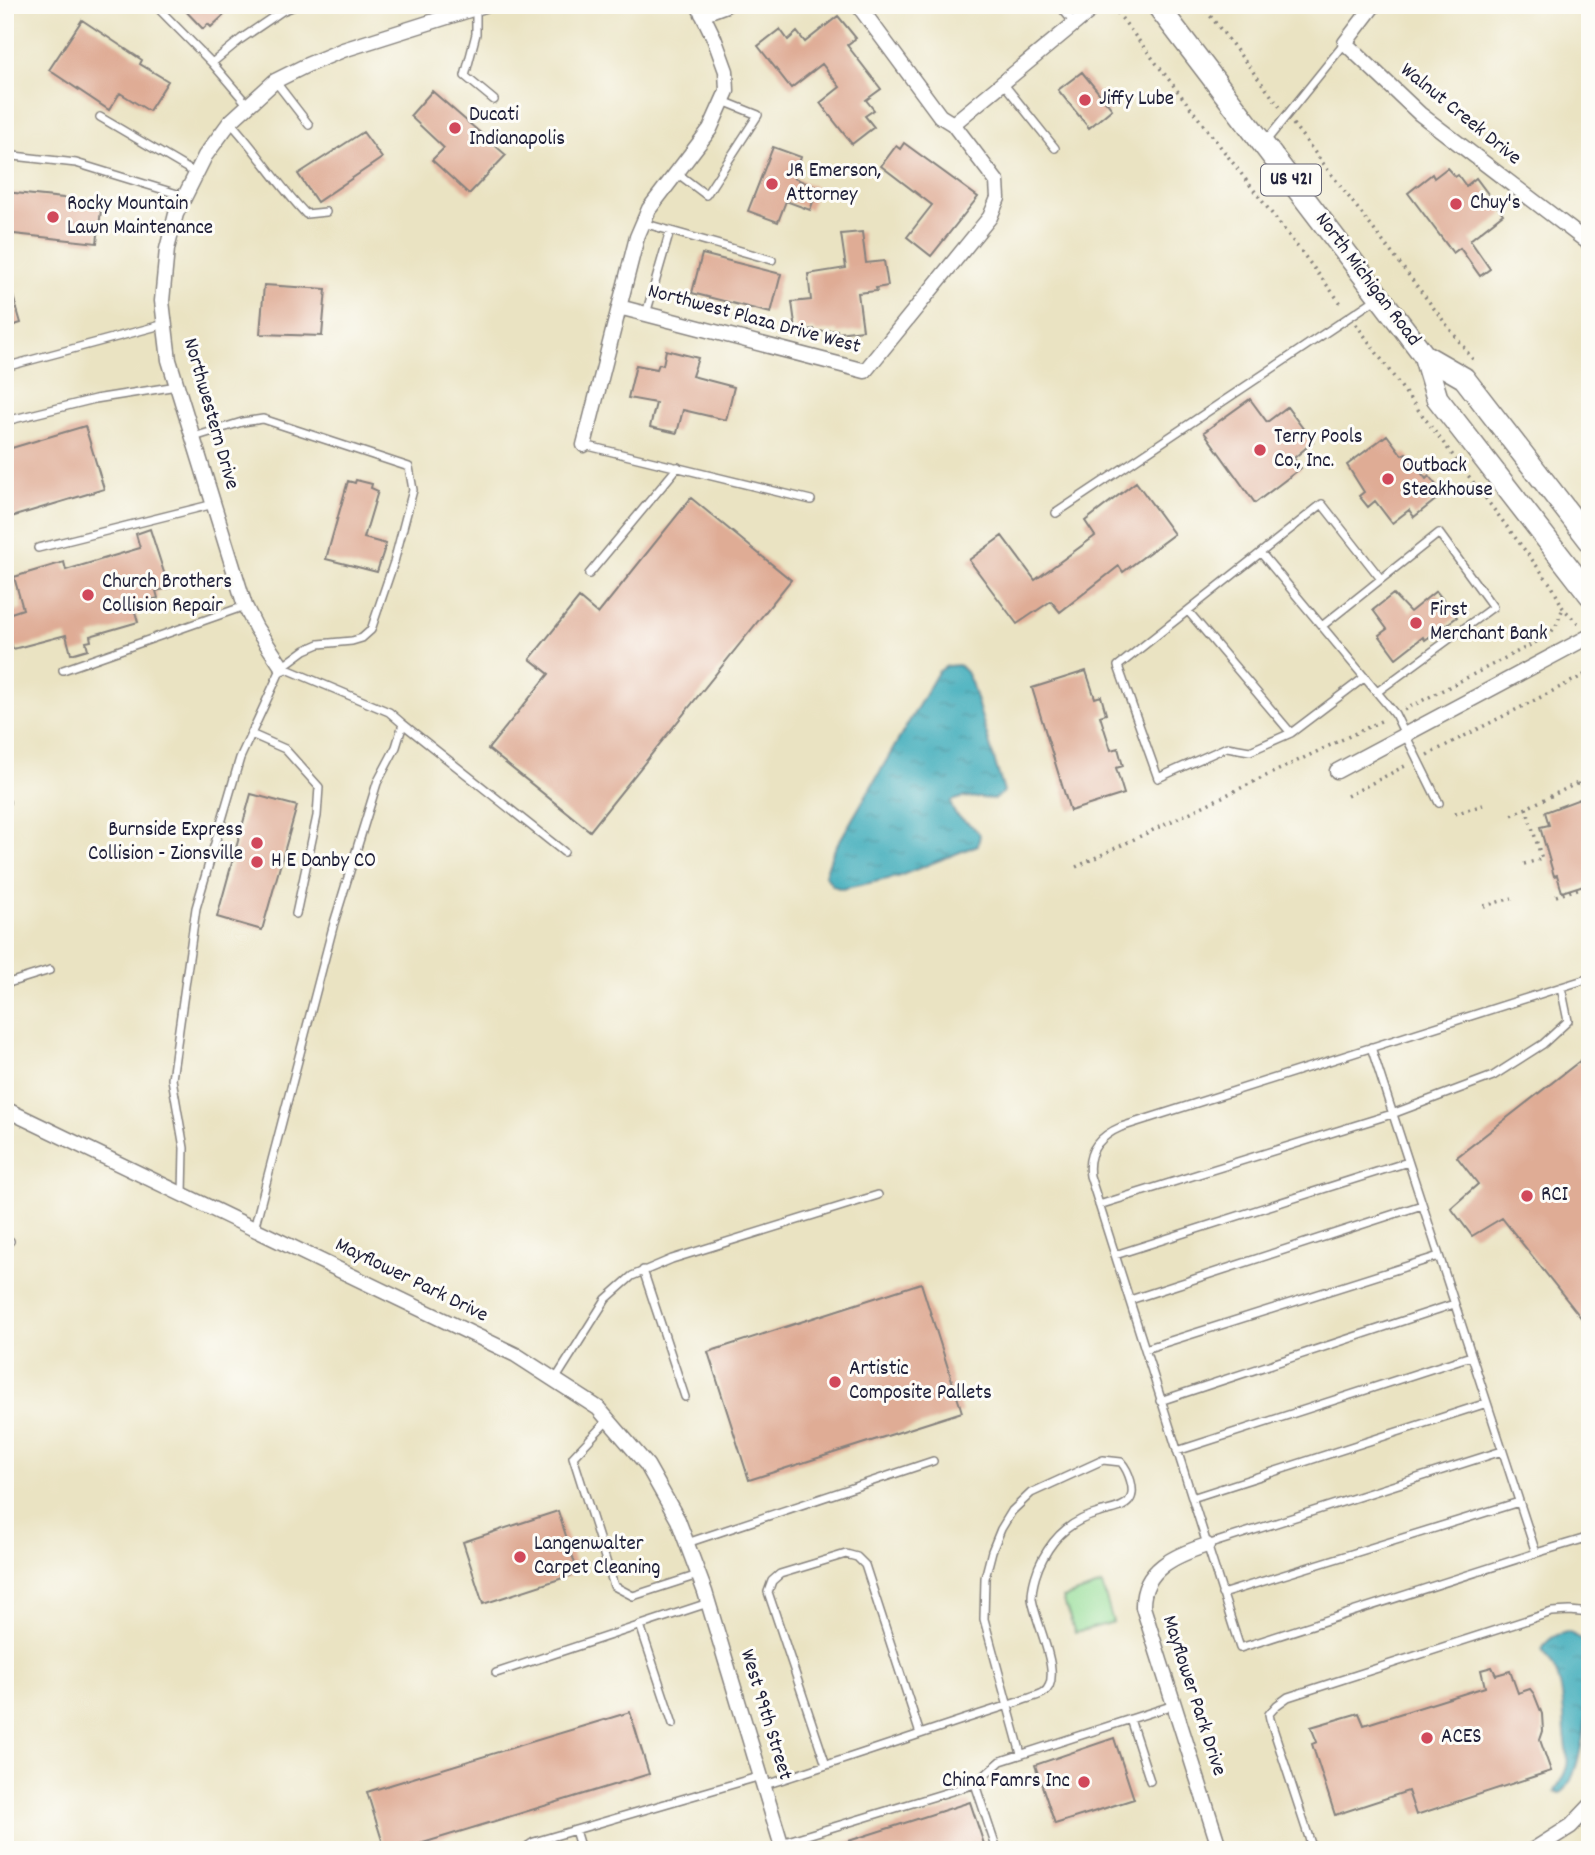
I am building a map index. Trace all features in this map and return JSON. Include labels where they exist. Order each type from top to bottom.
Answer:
[{"type":"main road","name":"North Michigan Road","points":[[1157,5],[1424,355],[1437,398],[1590,595]]},
{"type":"main road","name":"North Michigan Road","points":[[1424,355],[1464,378],[1590,541]]},
{"type":"street","points":[[700,10],[726,5]]},
{"type":"street","points":[[858,5],[940,116],[953,124],[1097,5]]},
{"type":"street","points":[[1345,43],[1374,5]]},
{"type":"street","name":"Northwestern Drive","points":[[282,667],[245,606],[169,360],[162,301],[163,274],[176,214],[195,173],[230,122],[275,81],[343,50],[480,7]]},
{"type":"street","name":"Northwest Plaza Drive West","points":[[584,444],[637,237],[649,209],[710,129],[727,91],[726,71],[700,10]]},
{"type":"street","name":"Walnut Creek Drive","points":[[1345,43],[1420,114],[1590,244]]},
{"type":"street","name":"Northwest Plaza Drive West","points":[[619,307],[865,371],[990,217],[998,198],[997,182],[953,124]]},
{"type":"street","points":[[1337,771],[1590,636]]},
{"type":"street","name":"Mayflower Park Drive","points":[[5,1109],[516,1355],[598,1408],[647,1465],[678,1520],[706,1598]]},
{"type":"street","name":"Mayflower Park Drive","points":[[1207,1545],[1183,1553],[1161,1566],[1147,1583],[1143,1595],[1146,1618],[1220,1850]]},
{"type":"street","name":"West 99th Street","points":[[706,1598],[764,1780],[782,1846]]},
{"type":"street","points":[[1532,1850],[1571,1826],[1590,1806]]},
{"type":"lane","points":[[155,5],[212,63],[247,104]]},
{"type":"lane","points":[[212,63],[280,8],[296,5]]},
{"type":"lane","points":[[1059,5],[1074,24]]},
{"type":"lane","points":[[480,7],[466,76],[494,100]]},
{"type":"lane","points":[[1263,144],[1345,43]]},
{"type":"lane","points":[[275,81],[309,125]]},
{"type":"lane","points":[[1003,83],[1055,148]]},
{"type":"lane","points":[[677,172],[706,195],[758,116],[723,101]]},
{"type":"lane","points":[[100,117],[195,173]]},
{"type":"lane","points":[[230,122],[249,142],[290,198],[306,214],[326,212]]},
{"type":"lane","points":[[5,155],[76,163],[184,197]]},
{"type":"lane","points":[[643,223],[772,260]]},
{"type":"lane","points":[[646,314],[670,231]]},
{"type":"lane","points":[[1056,513],[1380,297]]},
{"type":"lane","points":[[5,367],[165,324]]},
{"type":"lane","points":[[10,420],[95,399],[178,386]]},
{"type":"lane","points":[[183,1194],[184,1148],[172,1079],[196,908],[240,758],[282,667],[305,650],[319,644],[352,641],[362,638],[371,630],[394,562],[413,490],[409,467],[263,419],[242,422],[194,437]]},
{"type":"lane","points":[[584,444],[811,500]]},
{"type":"lane","points":[[590,574],[678,467]]},
{"type":"lane","points":[[38,548],[214,504]]},
{"type":"lane","points":[[1365,677],[1291,733],[1250,751],[1227,747],[1158,779],[1118,667],[1322,505],[1381,579]]},
{"type":"lane","points":[[1322,626],[1439,533],[1493,607],[1377,692]]},
{"type":"lane","points":[[1261,553],[1395,714],[1439,803]]},
{"type":"lane","points":[[63,670],[245,606]]},
{"type":"lane","points":[[1188,611],[1291,733]]},
{"type":"lane","points":[[282,667],[389,712],[564,852]]},
{"type":"lane","points":[[254,1229],[337,914],[377,783],[396,747],[403,724]]},
{"type":"lane","points":[[251,734],[285,749],[319,787],[317,816],[296,914]]},
{"type":"lane","points":[[5,984],[50,970]]},
{"type":"lane","points":[[1590,978],[1112,1131],[1095,1145],[1089,1161],[1090,1176],[1240,1648],[1590,1536]]},
{"type":"lane","points":[[1099,1205],[1392,1114],[1493,1076],[1543,1044],[1567,1021],[1561,987]]},
{"type":"lane","points":[[1371,1047],[1536,1553]]},
{"type":"lane","points":[[1115,1255],[1408,1162]]},
{"type":"lane","points":[[555,1380],[606,1298],[618,1286],[643,1270],[878,1195]]},
{"type":"lane","points":[[1129,1300],[1422,1205]]},
{"type":"lane","points":[[1145,1349],[1438,1256]]},
{"type":"lane","points":[[643,1270],[685,1397]]},
{"type":"lane","points":[[1160,1401],[1454,1304]]},
{"type":"lane","points":[[1177,1451],[1471,1356]]},
{"type":"lane","points":[[1192,1499],[1487,1403]]},
{"type":"lane","points":[[608,1420],[573,1457],[614,1586],[633,1596],[698,1575]]},
{"type":"lane","points":[[1207,1545],[1502,1451]]},
{"type":"lane","points":[[522,1850],[534,1842],[575,1830],[826,1765],[920,1734],[1009,1704],[1042,1693],[1049,1688],[1053,1678],[1032,1595],[1040,1563],[1052,1541],[1068,1526],[1120,1507],[1129,1501],[1132,1492],[1130,1480],[1127,1469],[1121,1462],[1103,1460],[1031,1493],[1012,1511],[992,1551],[983,1596],[984,1619],[1009,1704],[1021,1754]]},
{"type":"lane","points":[[686,1543],[933,1461]]},
{"type":"lane","points":[[1222,1594],[1519,1502]]},
{"type":"lane","points":[[826,1765],[768,1592],[772,1581],[780,1574],[846,1554],[858,1557],[865,1565],[920,1734]]},
{"type":"lane","points":[[496,1673],[640,1625],[706,1598]]},
{"type":"lane","points":[[1313,1850],[1270,1719],[1269,1714],[1276,1705],[1288,1697],[1552,1612],[1590,1613]]},
{"type":"lane","points":[[640,1625],[673,1724]]},
{"type":"lane","points":[[782,1846],[975,1784],[1001,1761],[1174,1705]]},
{"type":"lane","points":[[1130,1719],[1150,1781]]},
{"type":"lane","points":[[975,1784],[997,1850]]},
{"type":"lane","points":[[575,1830],[581,1850]]},
{"type":"lane","points":[[1360,1850],[1366,1850]]},
{"type":"path","points":[[1202,5],[1481,369]]},
{"type":"path","points":[[1076,867],[1252,781],[1322,751],[1541,641],[1553,631],[1563,608]]},
{"type":"path","points":[[1346,796],[1590,672]]},
{"type":"path","points":[[1512,815],[1590,777]]},
{"type":"path","points":[[1575,784],[1590,787]]},
{"type":"path","points":[[1455,814],[1483,805]]},
{"type":"path","points":[[1524,864],[1542,859],[1526,808]]},
{"type":"path","points":[[1556,896],[1590,885]]},
{"type":"path","points":[[1484,906],[1512,898]]},
{"type":"green space","points":[[1102,1585],[1113,1622],[1075,1633],[1063,1598]]},
{"type":"water","points":[[959,665],[971,682],[1004,792],[995,799],[964,797],[951,801],[954,812],[980,835],[978,845],[897,877],[842,889],[833,886],[825,875],[832,854],[938,672],[947,666]]},
{"type":"water","points":[[1567,1632],[1586,1643],[1588,1696],[1581,1747],[1575,1768],[1568,1785],[1560,1793],[1555,1791],[1565,1773],[1568,1758],[1563,1700],[1555,1669],[1542,1650],[1552,1638]]},
{"type":"building","points":[[180,5],[227,5],[220,12],[224,15],[211,27],[208,24],[203,29]]},
{"type":"building","points":[[838,16],[856,38],[847,45],[881,89],[866,100],[874,110],[865,116],[874,127],[852,144],[820,103],[840,87],[822,64],[791,88],[758,46],[780,29],[788,40],[797,32],[805,42]]},
{"type":"building","points":[[82,20],[142,60],[140,64],[168,81],[149,111],[120,93],[109,110],[49,70]]},
{"type":"building","name":"Jiffy Lube","points":[[1082,72],[1112,109],[1089,128],[1058,90]]},
{"type":"building","points":[[432,91],[506,155],[469,194],[432,160],[444,148],[410,116]]},
{"type":"building","points":[[363,132],[382,158],[317,202],[298,174]]},
{"type":"building","points":[[904,143],[978,197],[931,256],[907,237],[932,205],[881,166],[896,146],[900,149]]},
{"type":"building","points":[[773,147],[801,157],[794,178],[818,188],[810,210],[786,201],[778,222],[748,211]]},
{"type":"building","name":"Chuy's","points":[[1447,168],[1455,177],[1458,175],[1466,186],[1476,178],[1503,214],[1470,240],[1490,269],[1480,276],[1460,248],[1453,253],[1408,193],[1432,174],[1434,178]]},
{"type":"building","name":"Rocky Mountain Lawn Maintenance","points":[[5,192],[102,202],[97,243],[5,233]]},
{"type":"building","points":[[862,232],[866,263],[884,261],[888,286],[876,288],[877,291],[858,293],[863,330],[837,333],[837,330],[796,331],[792,302],[811,300],[808,274],[846,268],[841,234]]},
{"type":"building","points":[[702,254],[781,274],[771,313],[692,293]]},
{"type":"building","points":[[9,282],[21,323],[5,328],[5,283]]},
{"type":"building","points":[[264,285],[326,289],[322,336],[260,334]]},
{"type":"building","points":[[666,350],[698,358],[692,376],[734,387],[726,420],[683,410],[677,433],[650,427],[656,403],[628,398],[636,365],[657,369],[659,364],[663,365]]},
{"type":"building","name":"Terry Pools Co., Inc.","points":[[1250,399],[1267,422],[1287,407],[1313,442],[1294,458],[1301,468],[1255,503],[1204,432]]},
{"type":"building","points":[[85,426],[104,489],[8,518],[5,510],[5,450]]},
{"type":"building","name":"Outback Steakhouse","points":[[1387,435],[1402,455],[1406,453],[1426,479],[1429,476],[1443,494],[1414,517],[1409,510],[1392,523],[1375,501],[1368,507],[1359,496],[1364,492],[1347,465]]},
{"type":"building","points":[[356,480],[372,484],[371,488],[378,491],[364,538],[386,544],[377,572],[326,559],[348,481],[355,483]]},
{"type":"building","points":[[1136,482],[1174,534],[1123,572],[1119,566],[1060,612],[1051,601],[1017,624],[969,560],[1002,536],[1035,580],[1095,536],[1085,521]]},
{"type":"building","points":[[691,498],[791,580],[590,831],[488,749],[549,674],[530,659],[579,598],[598,614]]},
{"type":"building","name":"Church Brothers Collision Repair","points":[[150,529],[169,588],[156,591],[158,598],[133,605],[138,622],[90,636],[91,641],[86,642],[88,649],[71,654],[66,635],[13,649],[5,625],[5,615],[23,609],[14,577],[64,562],[66,570],[140,548],[136,534]]},
{"type":"building","name":"First Merchant Bank","points":[[1436,591],[1457,617],[1425,640],[1423,637],[1396,658],[1379,635],[1387,629],[1373,610],[1393,594],[1410,612]]},
{"type":"building","points":[[1086,671],[1095,698],[1101,696],[1106,714],[1100,716],[1111,750],[1118,748],[1123,766],[1116,768],[1124,794],[1070,811],[1032,688]]},
{"type":"building","name":"H E Danby CO","points":[[251,794],[297,806],[262,930],[217,917]]},
{"type":"building","points":[[1585,797],[1587,804],[1590,803],[1590,883],[1562,892],[1557,875],[1554,876],[1540,827],[1549,825],[1545,812]]},
{"type":"building","name":"RCI","points":[[1590,1053],[1590,1329],[1502,1218],[1472,1236],[1451,1208],[1478,1184],[1457,1157]]},
{"type":"building","name":"Artistic Composite Pallets","points":[[921,1283],[962,1412],[749,1480],[708,1352]]},
{"type":"building","name":"Langenwalter Carpet Cleaning","points":[[558,1511],[578,1573],[483,1604],[463,1542]]},
{"type":"building","name":"ACES","points":[[1492,1667],[1496,1675],[1510,1671],[1518,1693],[1530,1689],[1534,1694],[1542,1714],[1543,1731],[1540,1740],[1551,1771],[1416,1815],[1408,1791],[1335,1815],[1312,1744],[1317,1742],[1311,1727],[1359,1713],[1364,1725],[1485,1687],[1481,1670]]},
{"type":"building","points":[[630,1712],[649,1774],[400,1850],[385,1850],[367,1792]]},
{"type":"building","name":"China Famrs Inc","points":[[1114,1738],[1134,1799],[1055,1824],[1035,1765]]},
{"type":"building","points":[[970,1802],[986,1850],[831,1850],[830,1847]]},
{"type":"place","name":"Jiffy Lube","points":[[1085,100]]},
{"type":"place","name":"Ducati Indianapolis","points":[[455,128]]},
{"type":"place","name":"JR Emerson, Attorney","points":[[772,184]]},
{"type":"place","name":"Chuy's","points":[[1456,204]]},
{"type":"place","name":"Rocky Mountain Lawn Maintenance","points":[[53,217]]},
{"type":"place","name":"Terry Pools Co., Inc.","points":[[1260,450]]},
{"type":"place","name":"Outback Steakhouse","points":[[1388,479]]},
{"type":"place","name":"Church Brothers Collision Repair","points":[[88,595]]},
{"type":"place","name":"First Merchant Bank","points":[[1416,623]]},
{"type":"place","name":"Burnside Express Collision - Zionsville","points":[[257,843]]},
{"type":"place","name":"H E Danby CO","points":[[257,862]]},
{"type":"place","name":"RCI","points":[[1527,1196]]},
{"type":"place","name":"Artistic Composite Pallets","points":[[835,1382]]},
{"type":"place","name":"Langenwalter Carpet Cleaning","points":[[520,1557]]},
{"type":"place","name":"ACES","points":[[1427,1738]]},
{"type":"place","name":"China Famrs Inc","points":[[1084,1782]]}]
